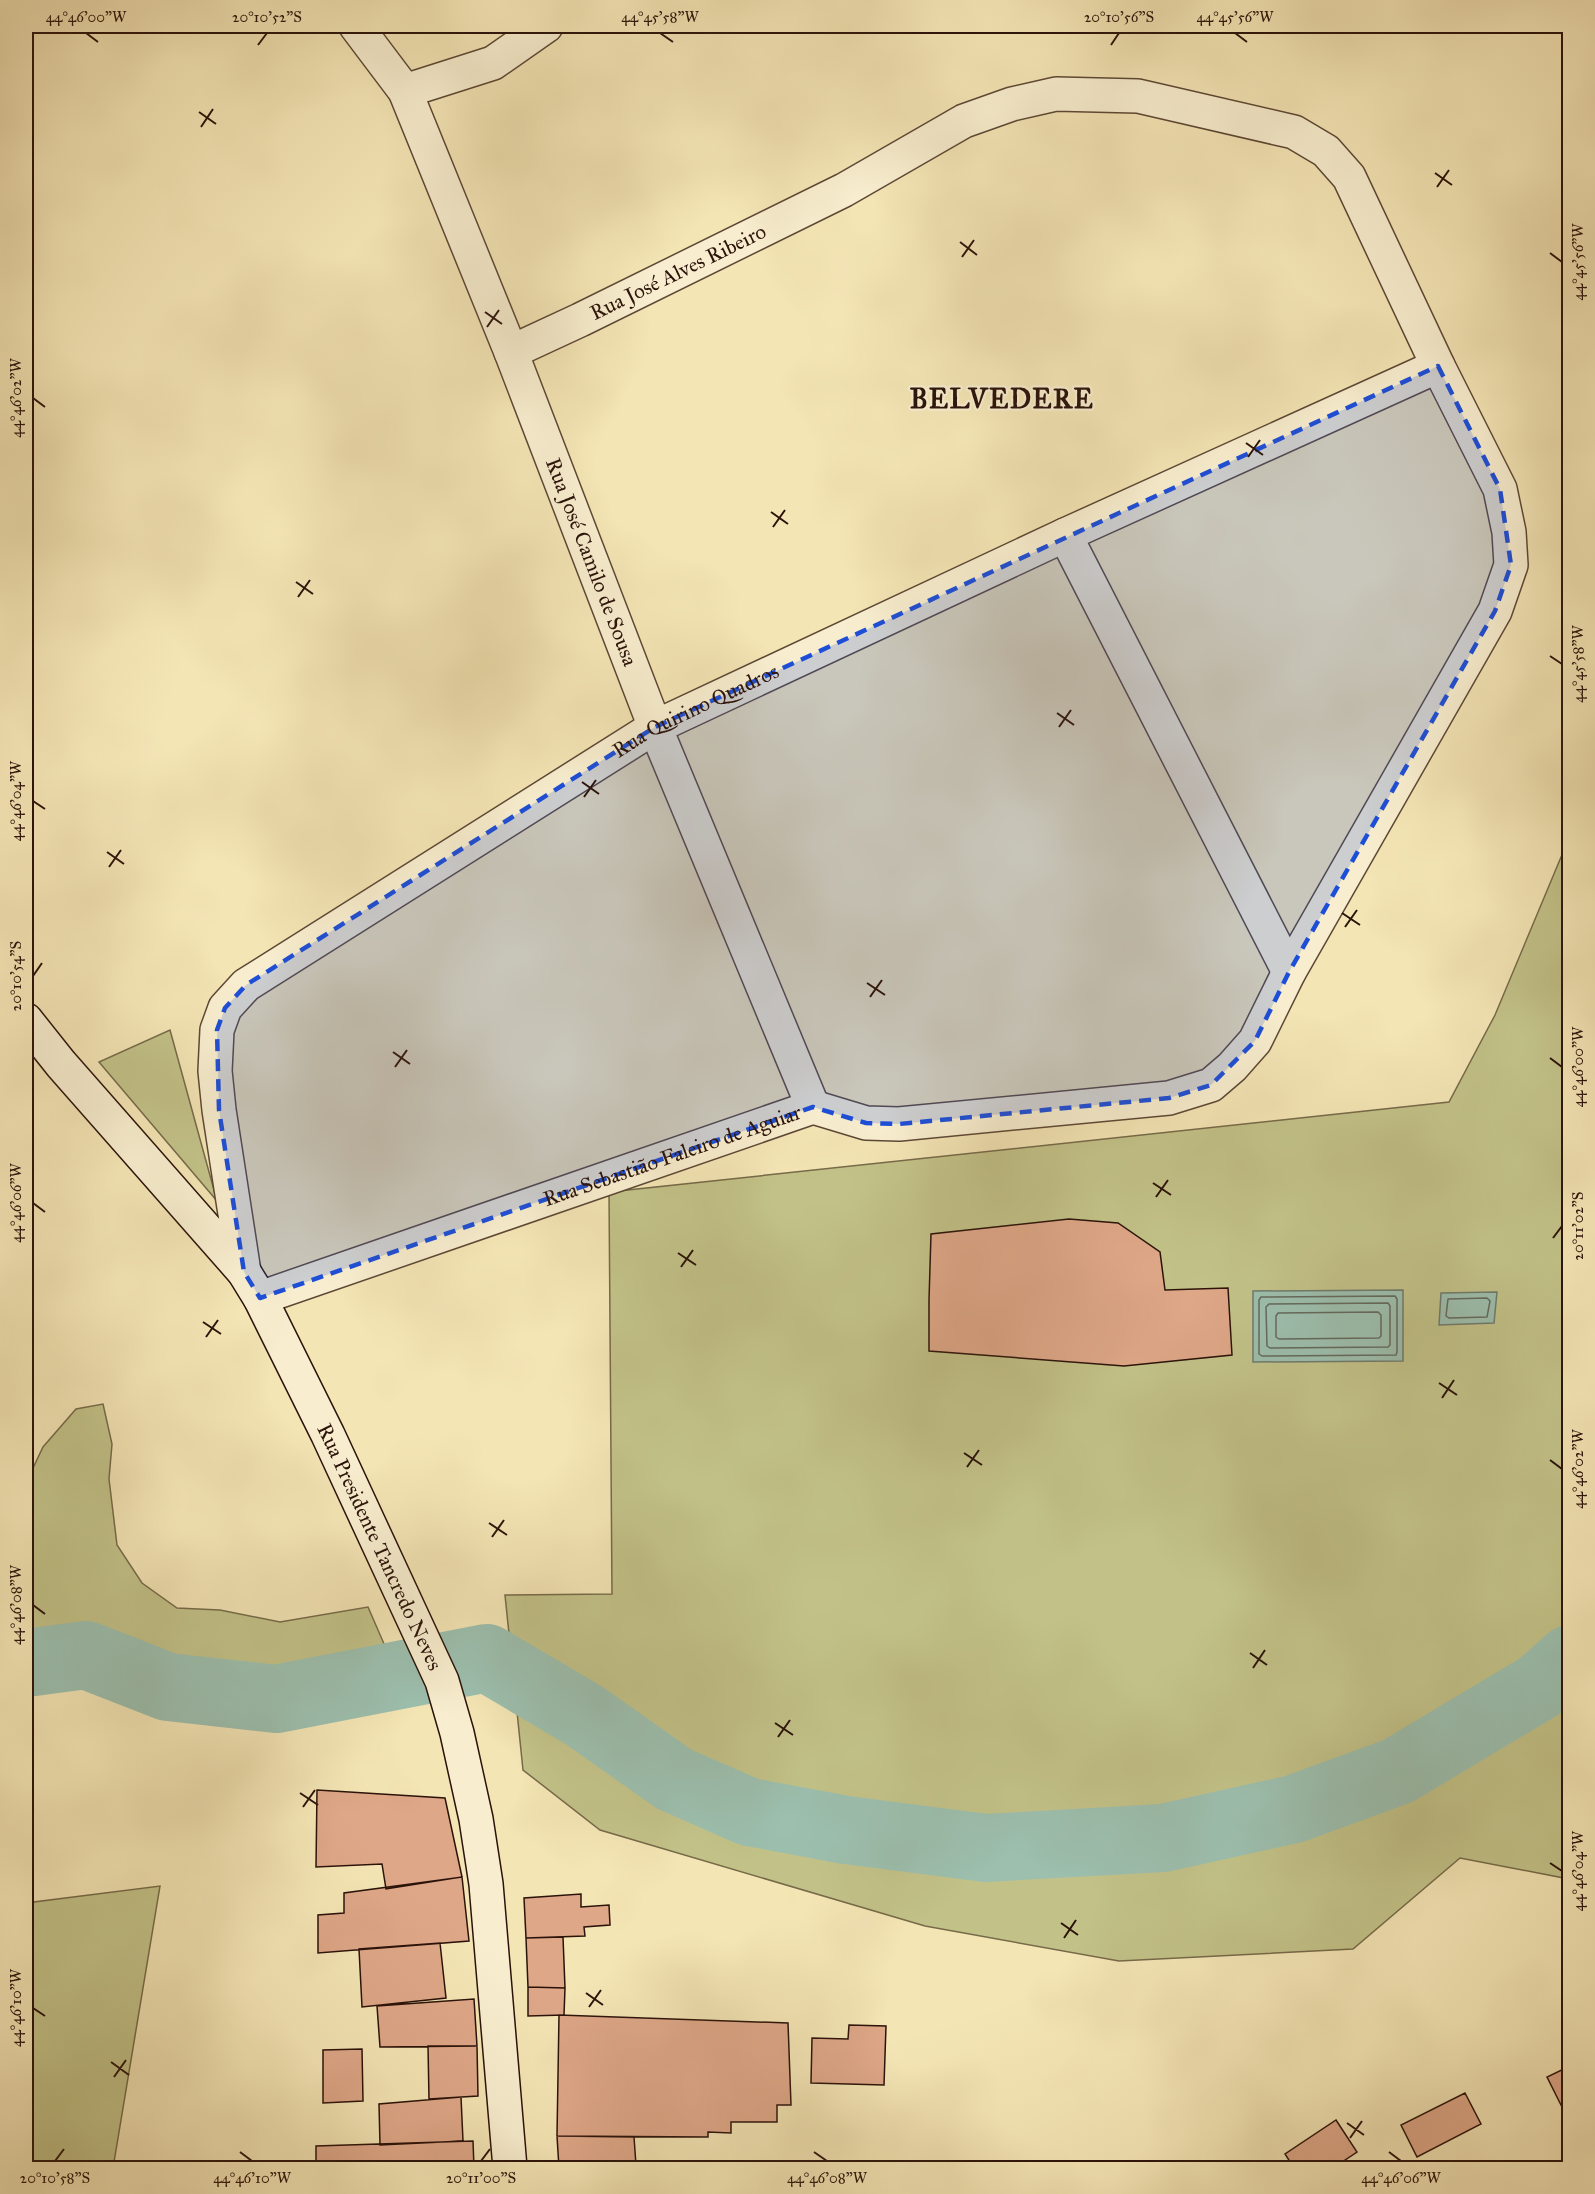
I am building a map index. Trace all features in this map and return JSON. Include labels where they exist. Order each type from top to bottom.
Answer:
[{"type":"street","name":"Rua José Camilo de Sousa","points":[[356,26],[405,91],[511,352],[655,727],[813,1107]]},
{"type":"street","points":[[405,91],[494,63],[546,26]]},
{"type":"street","name":"Rua José Alves Ribeiro","points":[[511,352],[844,190],[963,121],[1012,104],[1056,94],[1138,96],[1294,132],[1326,151],[1348,177],[1438,366]]},
{"type":"street","name":"Rua Quirino Quadros","points":[[252,1285],[219,1110],[215,1071],[217,1030],[225,1008],[246,985],[655,727],[1065,535],[1438,366]]},
{"type":"street","name":"Rua Sebastião Faleiro de Aguiar","points":[[252,1285],[813,1107],[866,1123],[899,1124],[1169,1098],[1211,1085],[1232,1067],[1255,1041],[1289,972],[1495,610],[1511,565],[1509,532],[1500,489],[1438,366]]},
{"type":"street","points":[[1065,535],[1289,972]]},
{"type":"street","name":"Rua Presidente Tancredo Neves","points":[[26,1020],[61,1064],[252,1285],[328,1435],[442,1681],[464,1763],[486,1884],[510,2169]]},
{"type":"highlighted area","points":[[1438,366],[1500,489],[1511,565],[1495,611],[1289,972],[1255,1041],[1211,1085],[1169,1098],[899,1124],[866,1123],[813,1107],[260,1298],[244,1272],[219,1110],[217,1030],[225,1008],[246,985],[655,727]]},
{"type":"green space","points":[[1569,838],[1569,1879],[1460,1858],[1353,1949],[1119,1961],[925,1926],[600,1830],[523,1770],[505,1595],[612,1594],[609,1192],[1449,1102],[1495,1015]]},
{"type":"green space","points":[[170,1030],[217,1201],[99,1062]]},
{"type":"green space","points":[[103,1404],[112,1444],[109,1479],[117,1545],[142,1583],[177,1608],[220,1610],[280,1622],[368,1607],[388,1653],[382,1660],[362,1661],[334,1670],[241,1675],[201,1666],[163,1665],[103,1644],[74,1640],[26,1643],[26,1465],[33,1468],[43,1447],[76,1409]]},
{"type":"green space","points":[[160,1886],[113,2168],[26,2168],[26,1903]]},
{"type":"water","points":[[1403,1290],[1403,1361],[1253,1362],[1253,1291]]},
{"type":"water","points":[[1497,1292],[1494,1323],[1439,1325],[1441,1293]]},
{"type":"building","points":[[1069,1219],[1118,1223],[1160,1252],[1165,1290],[1228,1288],[1232,1355],[1124,1366],[929,1351],[931,1234]]},
{"type":"building","points":[[317,1790],[445,1798],[462,1877],[386,1889],[382,1864],[316,1867]]},
{"type":"building","points":[[462,1877],[469,1941],[318,1953],[318,1915],[344,1913],[344,1893]]},
{"type":"building","points":[[581,1894],[581,1907],[609,1905],[610,1925],[584,1927],[585,1936],[526,1938],[524,1898]]},
{"type":"building","points":[[563,1937],[565,1988],[528,1987],[526,1938]]},
{"type":"building","points":[[440,1943],[446,1998],[362,2007],[359,1949]]},
{"type":"building","points":[[528,1987],[565,1988],[564,2015],[528,2016]]},
{"type":"building","points":[[474,1999],[477,2046],[380,2047],[377,2006]]},
{"type":"building","points":[[559,2015],[788,2023],[791,2105],[777,2105],[777,2122],[731,2122],[731,2133],[708,2132],[708,2137],[557,2136]]},
{"type":"building","points":[[849,2025],[886,2026],[884,2085],[811,2083],[812,2038],[848,2039]]},
{"type":"building","points":[[428,2046],[477,2046],[478,2096],[429,2099]]},
{"type":"building","points":[[362,2049],[363,2101],[323,2103],[323,2050]]},
{"type":"building","points":[[1570,2066],[1570,2123],[1547,2077]]},
{"type":"building","points":[[1465,2093],[1481,2124],[1417,2157],[1401,2125]]},
{"type":"building","points":[[461,2097],[463,2141],[380,2145],[379,2104]]},
{"type":"building","points":[[1336,2120],[1357,2152],[1333,2168],[1294,2168],[1285,2154]]},
{"type":"building","points":[[557,2136],[634,2137],[636,2165],[706,2163],[706,2168],[559,2168]]},
{"type":"building","points":[[473,2141],[474,2168],[316,2168],[316,2146]]},
{"type":"waterway","points":[[26,1663],[86,1655],[168,1687],[276,1699],[487,1658],[585,1716],[674,1779],[749,1812],[846,1830],[986,1848],[1163,1838],[1294,1809],[1398,1771],[1540,1686],[1570,1659]]},
{"type":"district","name":"BELVEDERE","points":[[1002,399]]}]
